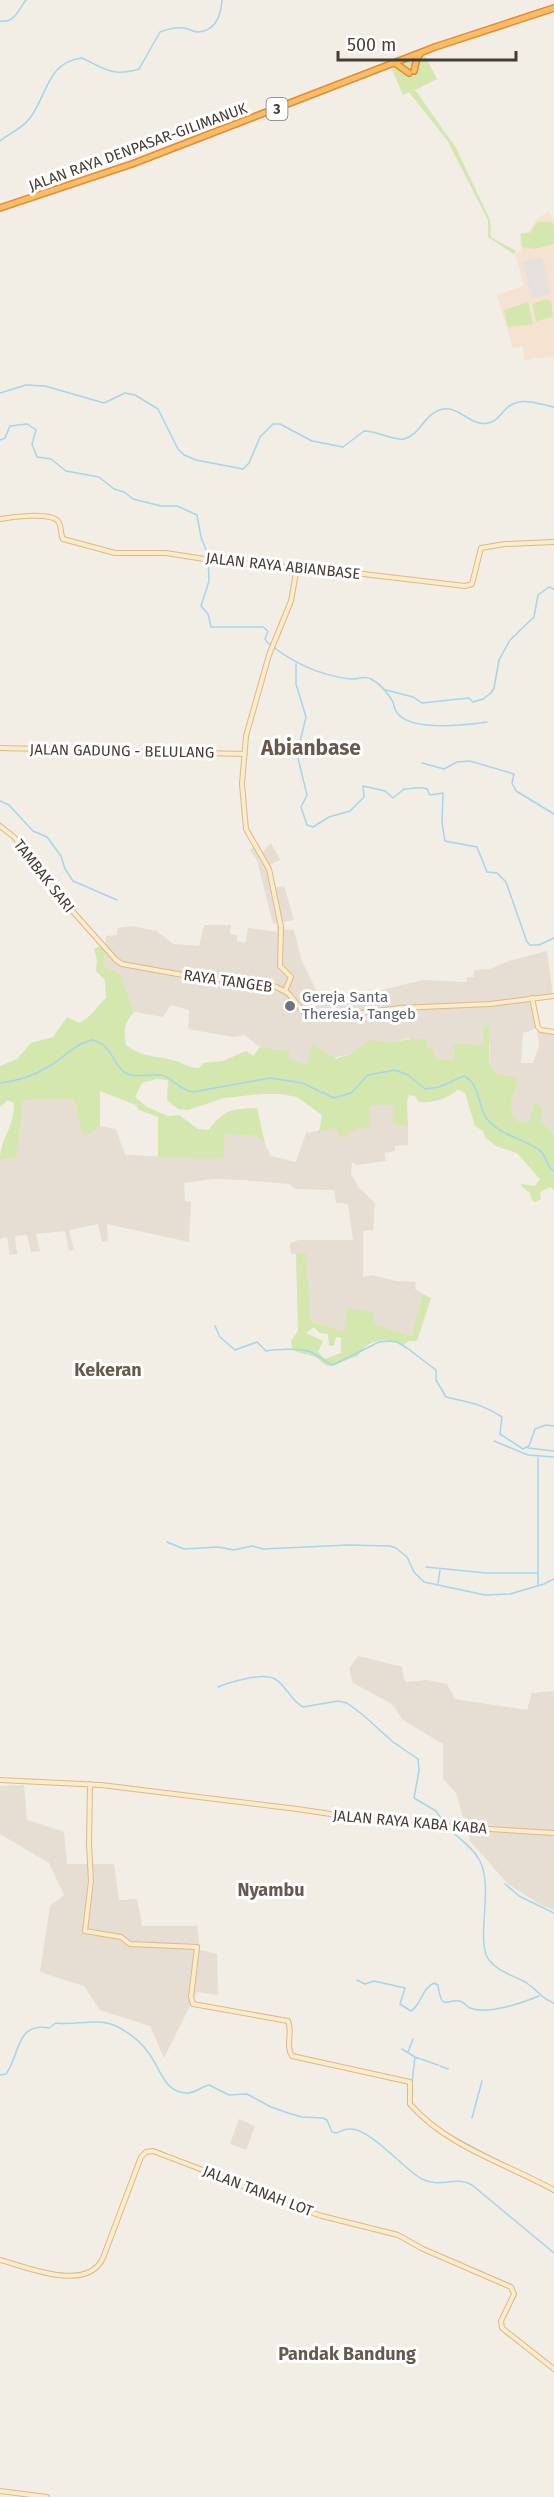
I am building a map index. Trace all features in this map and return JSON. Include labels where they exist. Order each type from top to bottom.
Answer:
[{"type":"highway","name":"JALAN RAYA DENPASAR-GILIMANUK","points":[[0,208],[187,144],[422,52],[554,8]]},
{"type":"highway","points":[[395,63],[412,72],[422,52]]},
{"type":"street","name":"JALAN RAYA ABIANBASE","points":[[0,519],[30,516],[55,519],[59,523],[63,540],[120,553],[172,553],[208,560],[297,567],[468,586],[472,584],[481,548],[505,544],[554,542]]},
{"type":"street","points":[[285,991],[291,977],[280,966],[281,927],[270,873],[266,861],[246,829],[244,754],[246,736],[272,647],[291,601],[297,567]]},
{"type":"street","name":"JALAN GADUNG - BELULANG","points":[[0,748],[244,754]]},
{"type":"street","name":"TAMBAK SARI","points":[[0,826],[14,837],[59,896],[87,928]]},
{"type":"street","name":"RAYA TANGEB","points":[[87,928],[122,964],[267,985],[285,991],[306,1015],[318,1019],[400,1008],[490,1004],[552,996]]},
{"type":"street","points":[[531,998],[538,1027],[542,1031],[554,1032]]},
{"type":"street","name":"JALAN RAYA KABA KABA","points":[[0,1779],[90,1784],[391,1823],[554,1833]]},
{"type":"street","points":[[90,1784],[91,1881],[85,1931],[121,1937],[130,1944],[197,1947],[191,1998],[193,2004],[288,2021],[290,2026],[289,2049],[292,2056],[410,2085],[411,2105],[441,2130],[554,2190]]},
{"type":"street","name":"JALAN TANAH LOT","points":[[0,2260],[64,2277],[96,2269],[141,2157],[146,2152],[153,2151],[237,2183],[261,2196],[322,2216],[398,2235],[423,2249],[509,2286],[514,2289],[514,2294],[501,2321],[502,2328],[554,2369]]},
{"type":"street","points":[[0,2491],[47,2497]]},
{"type":"shaded area","points":[[549,211],[554,222],[554,357],[533,358],[525,361],[523,346],[513,348],[497,295],[524,286],[515,253],[521,252],[520,233],[529,232],[537,219]]},
{"type":"shaded area","points":[[542,257],[550,294],[532,298],[523,262]]},
{"type":"shaded area","points":[[258,843],[263,852],[271,843],[280,860],[270,865],[274,888],[284,886],[294,920],[282,922],[282,929],[294,930],[301,959],[319,996],[311,1002],[311,1007],[358,993],[360,1000],[380,995],[382,990],[422,980],[467,982],[467,977],[474,977],[474,970],[490,969],[509,961],[547,951],[553,996],[532,999],[538,1028],[554,1029],[554,1134],[540,1120],[535,1103],[529,1122],[517,1121],[510,1111],[510,1101],[518,1084],[515,1077],[497,1074],[489,1064],[490,1046],[484,1026],[483,1045],[453,1043],[454,1058],[451,1060],[435,1058],[409,1038],[383,1044],[372,1040],[353,1053],[307,1065],[290,1059],[288,1051],[260,1047],[244,1035],[233,1037],[188,1029],[189,1010],[171,1005],[163,1017],[134,1012],[120,974],[104,966],[106,936],[117,935],[118,928],[132,926],[156,931],[174,944],[199,946],[204,925],[231,925],[230,934],[237,935],[237,941],[245,943],[248,928],[277,932],[277,923],[273,924],[257,860],[250,850]],"holes":[[[537,1028],[539,1046],[533,1063],[521,1063],[523,1033]]]},
{"type":"shaded area","points":[[74,1099],[83,1136],[100,1126],[116,1129],[125,1155],[222,1159],[225,1134],[256,1136],[265,1144],[271,1156],[296,1162],[306,1133],[334,1128],[341,1137],[357,1128],[368,1106],[393,1105],[393,1123],[408,1127],[408,1145],[395,1146],[395,1151],[385,1153],[386,1161],[357,1165],[352,1162],[351,1174],[359,1188],[375,1203],[373,1230],[363,1231],[363,1277],[372,1275],[396,1281],[416,1282],[415,1289],[423,1294],[411,1336],[374,1324],[347,1309],[346,1331],[311,1322],[306,1254],[291,1254],[290,1243],[299,1240],[353,1240],[348,1204],[336,1203],[334,1190],[295,1189],[290,1184],[243,1180],[213,1179],[184,1183],[185,1201],[191,1202],[189,1242],[107,1224],[108,1241],[102,1242],[98,1224],[69,1230],[74,1250],[69,1251],[65,1231],[36,1234],[40,1251],[31,1252],[27,1235],[15,1236],[17,1254],[10,1255],[7,1237],[0,1239],[0,1160],[17,1157],[23,1100]]},
{"type":"shaded area","points":[[358,1656],[402,1667],[405,1682],[427,1680],[447,1684],[455,1699],[527,1710],[532,1693],[554,1691],[554,1910],[541,1905],[508,1884],[470,1841],[456,1793],[443,1779],[443,1744],[403,1720],[392,1704],[353,1683],[349,1669]]},
{"type":"shaded area","points":[[24,1785],[27,1820],[64,1832],[67,1864],[114,1864],[119,1900],[137,1899],[142,1926],[197,1926],[200,1950],[217,1954],[218,1995],[197,1992],[164,2058],[150,2026],[100,2010],[84,1986],[40,1972],[50,1906],[64,1895],[49,1863],[0,1834],[0,1786]]},
{"type":"shaded area","points":[[239,2119],[255,2126],[246,2150],[230,2144]]},
{"type":"green space","points":[[424,54],[437,79],[413,91],[416,91],[456,148],[490,220],[491,237],[516,251],[514,254],[488,237],[488,220],[447,140],[409,92],[403,95],[391,67]]},
{"type":"green space","points":[[537,222],[551,222],[554,225],[554,244],[534,249],[522,247],[521,234],[530,233]]},
{"type":"green space","points":[[547,299],[551,301],[553,317],[536,321],[532,304]]},
{"type":"green space","points":[[528,302],[533,324],[508,327],[504,310]]},
{"type":"green space","points":[[100,946],[105,948],[104,966],[120,974],[134,1012],[125,1027],[126,1045],[143,1054],[192,1067],[199,1068],[204,1063],[223,1061],[246,1051],[253,1056],[260,1047],[289,1051],[290,1059],[307,1065],[313,1044],[336,1059],[353,1053],[372,1039],[386,1042],[427,1040],[427,1047],[433,1050],[435,1058],[451,1060],[454,1058],[453,1043],[483,1045],[484,1026],[489,1025],[489,1064],[497,1074],[515,1077],[518,1084],[511,1103],[514,1116],[517,1121],[529,1122],[535,1102],[542,1108],[540,1120],[554,1134],[554,1190],[550,1187],[540,1192],[541,1199],[535,1202],[532,1200],[530,1193],[521,1184],[535,1186],[540,1179],[517,1153],[496,1146],[485,1137],[483,1131],[475,1126],[465,1093],[458,1089],[445,1098],[430,1102],[419,1102],[415,1096],[409,1095],[407,1101],[408,1127],[393,1123],[393,1105],[369,1106],[370,1128],[357,1128],[341,1138],[334,1128],[319,1132],[322,1115],[297,1097],[261,1094],[224,1098],[188,1110],[178,1109],[167,1100],[168,1080],[156,1079],[142,1083],[135,1097],[147,1107],[168,1116],[179,1115],[198,1129],[209,1130],[224,1114],[241,1109],[257,1108],[265,1144],[256,1136],[225,1134],[223,1159],[158,1157],[158,1117],[139,1110],[136,1105],[100,1091],[100,1126],[83,1137],[74,1099],[23,1100],[17,1157],[0,1160],[2,1146],[12,1120],[14,1103],[8,1100],[0,1107],[0,1066],[17,1059],[31,1043],[53,1037],[67,1017],[79,1023],[83,1021],[106,998],[105,980],[96,971],[97,960],[94,949]]},
{"type":"green space","points":[[306,1253],[311,1322],[345,1331],[347,1308],[374,1313],[374,1324],[411,1336],[423,1294],[431,1298],[417,1341],[409,1341],[403,1345],[385,1340],[372,1342],[358,1356],[331,1366],[315,1357],[293,1350],[291,1341],[298,1331],[296,1254]],"holes":[[[314,1327],[320,1333],[328,1334],[329,1346],[334,1345],[336,1337],[341,1338],[341,1353],[325,1359],[318,1352],[323,1341],[306,1333]]]},
{"type":"waterway","points":[[0,21],[13,18],[26,0]]},
{"type":"waterway","points":[[0,141],[27,121],[36,109],[55,72],[62,66],[82,58],[109,71],[122,72],[139,69],[160,32],[178,28],[198,32],[209,29],[219,16],[222,0]]},
{"type":"waterway","points":[[0,393],[26,385],[45,386],[104,403],[125,393],[135,395],[158,409],[178,449],[184,455],[196,460],[243,469],[249,463],[260,437],[273,424],[280,424],[312,441],[343,447],[364,431],[396,439],[410,437],[427,418],[444,409],[450,409],[477,422],[488,423],[498,418],[517,402],[554,407]]},
{"type":"waterway","points":[[0,440],[5,438],[10,426],[27,424],[36,430],[32,444],[37,457],[51,459],[66,471],[99,477],[114,489],[124,492],[133,499],[161,506],[177,506],[197,515],[201,537],[208,555],[209,581],[201,606],[208,614],[211,627],[263,627],[268,631],[265,639],[267,642],[306,667],[338,677],[353,679],[366,677],[374,681],[389,695],[395,710],[406,720],[441,726],[487,722]]},
{"type":"waterway","points":[[386,690],[413,697],[422,703],[469,698],[473,702],[483,699],[494,688],[499,660],[510,640],[534,617],[538,595],[549,587],[554,589]]},
{"type":"waterway","points":[[296,664],[296,684],[306,717],[297,754],[307,795],[301,807],[307,825],[313,827],[329,817],[350,811],[364,797],[363,786],[385,791],[393,798],[404,789],[427,789],[430,795],[443,793],[442,823],[445,841],[477,847],[487,872],[497,873],[506,882],[530,945],[539,945],[554,938]]},
{"type":"waterway","points":[[422,763],[444,769],[457,762],[470,761],[514,774],[512,783],[516,791],[554,814]]},
{"type":"waterway","points":[[0,801],[9,805],[33,831],[47,837],[61,856],[65,869],[73,881],[117,900]]},
{"type":"waterway","points":[[0,1083],[37,1073],[80,1045],[92,1040],[104,1045],[124,1072],[137,1076],[165,1076],[183,1089],[193,1092],[270,1078],[302,1083],[334,1098],[351,1093],[368,1075],[395,1070],[408,1075],[425,1089],[439,1087],[464,1076],[473,1083],[485,1116],[490,1122],[496,1128],[542,1152],[554,1171]]},
{"type":"waterway","points":[[215,1326],[220,1337],[235,1350],[257,1342],[266,1351],[288,1349],[307,1351],[333,1365],[379,1342],[397,1342],[436,1370],[436,1380],[446,1397],[481,1406],[502,1417],[500,1434],[523,1449],[529,1446],[535,1429],[546,1425],[554,1426]]},
{"type":"waterway","points":[[494,1441],[528,1455],[554,1457]]},
{"type":"waterway","points":[[528,1448],[554,1451]]},
{"type":"waterway","points":[[538,1458],[538,1585]]},
{"type":"waterway","points":[[167,1542],[184,1549],[218,1547],[234,1550],[252,1546],[263,1549],[348,1545],[390,1546],[407,1557],[414,1572],[424,1582],[485,1595],[510,1594],[554,1579]]},
{"type":"waterway","points":[[426,1567],[486,1573],[537,1573]]},
{"type":"waterway","points":[[438,1583],[440,1570]]},
{"type":"waterway","points":[[218,1687],[246,1678],[270,1677],[279,1682],[303,1707],[338,1701],[347,1703],[393,1742],[418,1759],[419,1771],[414,1798],[436,1811],[445,1824]]},
{"type":"waterway","points":[[448,1828],[473,1851],[484,1873],[484,1940],[489,1960],[554,2003]]},
{"type":"waterway","points":[[505,1884],[519,1896],[554,1913]]},
{"type":"waterway","points":[[357,1980],[365,1984],[374,1981],[405,1988],[400,2004],[411,2011],[426,1989],[434,1983],[438,1985],[441,1999],[444,2002],[457,2001],[477,2010],[504,2007],[539,1996]]},
{"type":"waterway","points":[[0,2075],[6,2074],[20,2042],[30,2030],[49,2028],[56,2023],[109,2023],[125,2031],[141,2044],[173,2089],[191,2093],[209,2085],[229,2095],[247,2094],[288,2113],[302,2117],[323,2118],[327,2120],[332,2132],[336,2133],[345,2129],[357,2130],[377,2142],[422,2179],[436,2183],[460,2181],[472,2185],[554,2253]]},
{"type":"waterway","points":[[408,2052],[413,2039]]},
{"type":"waterway","points":[[402,2049],[415,2057],[438,2065]]},
{"type":"waterway","points":[[412,2083],[415,2057]]},
{"type":"waterway","points":[[440,2066],[448,2069]]},
{"type":"waterway","points":[[472,2118],[482,2081]]},
{"type":"waterway","points":[[448,2134],[502,2163]]},
{"type":"place","name":"Gereja Santa Theresia, Tangeb","points":[[290,1006]]},
{"type":"district","name":"Abianbase","points":[[311,748]]},
{"type":"district","name":"Kekeran","points":[[108,1370]]},
{"type":"district","name":"Nyambu","points":[[271,1890]]},
{"type":"district","name":"Pandak Bandung","points":[[347,2354]]}]
